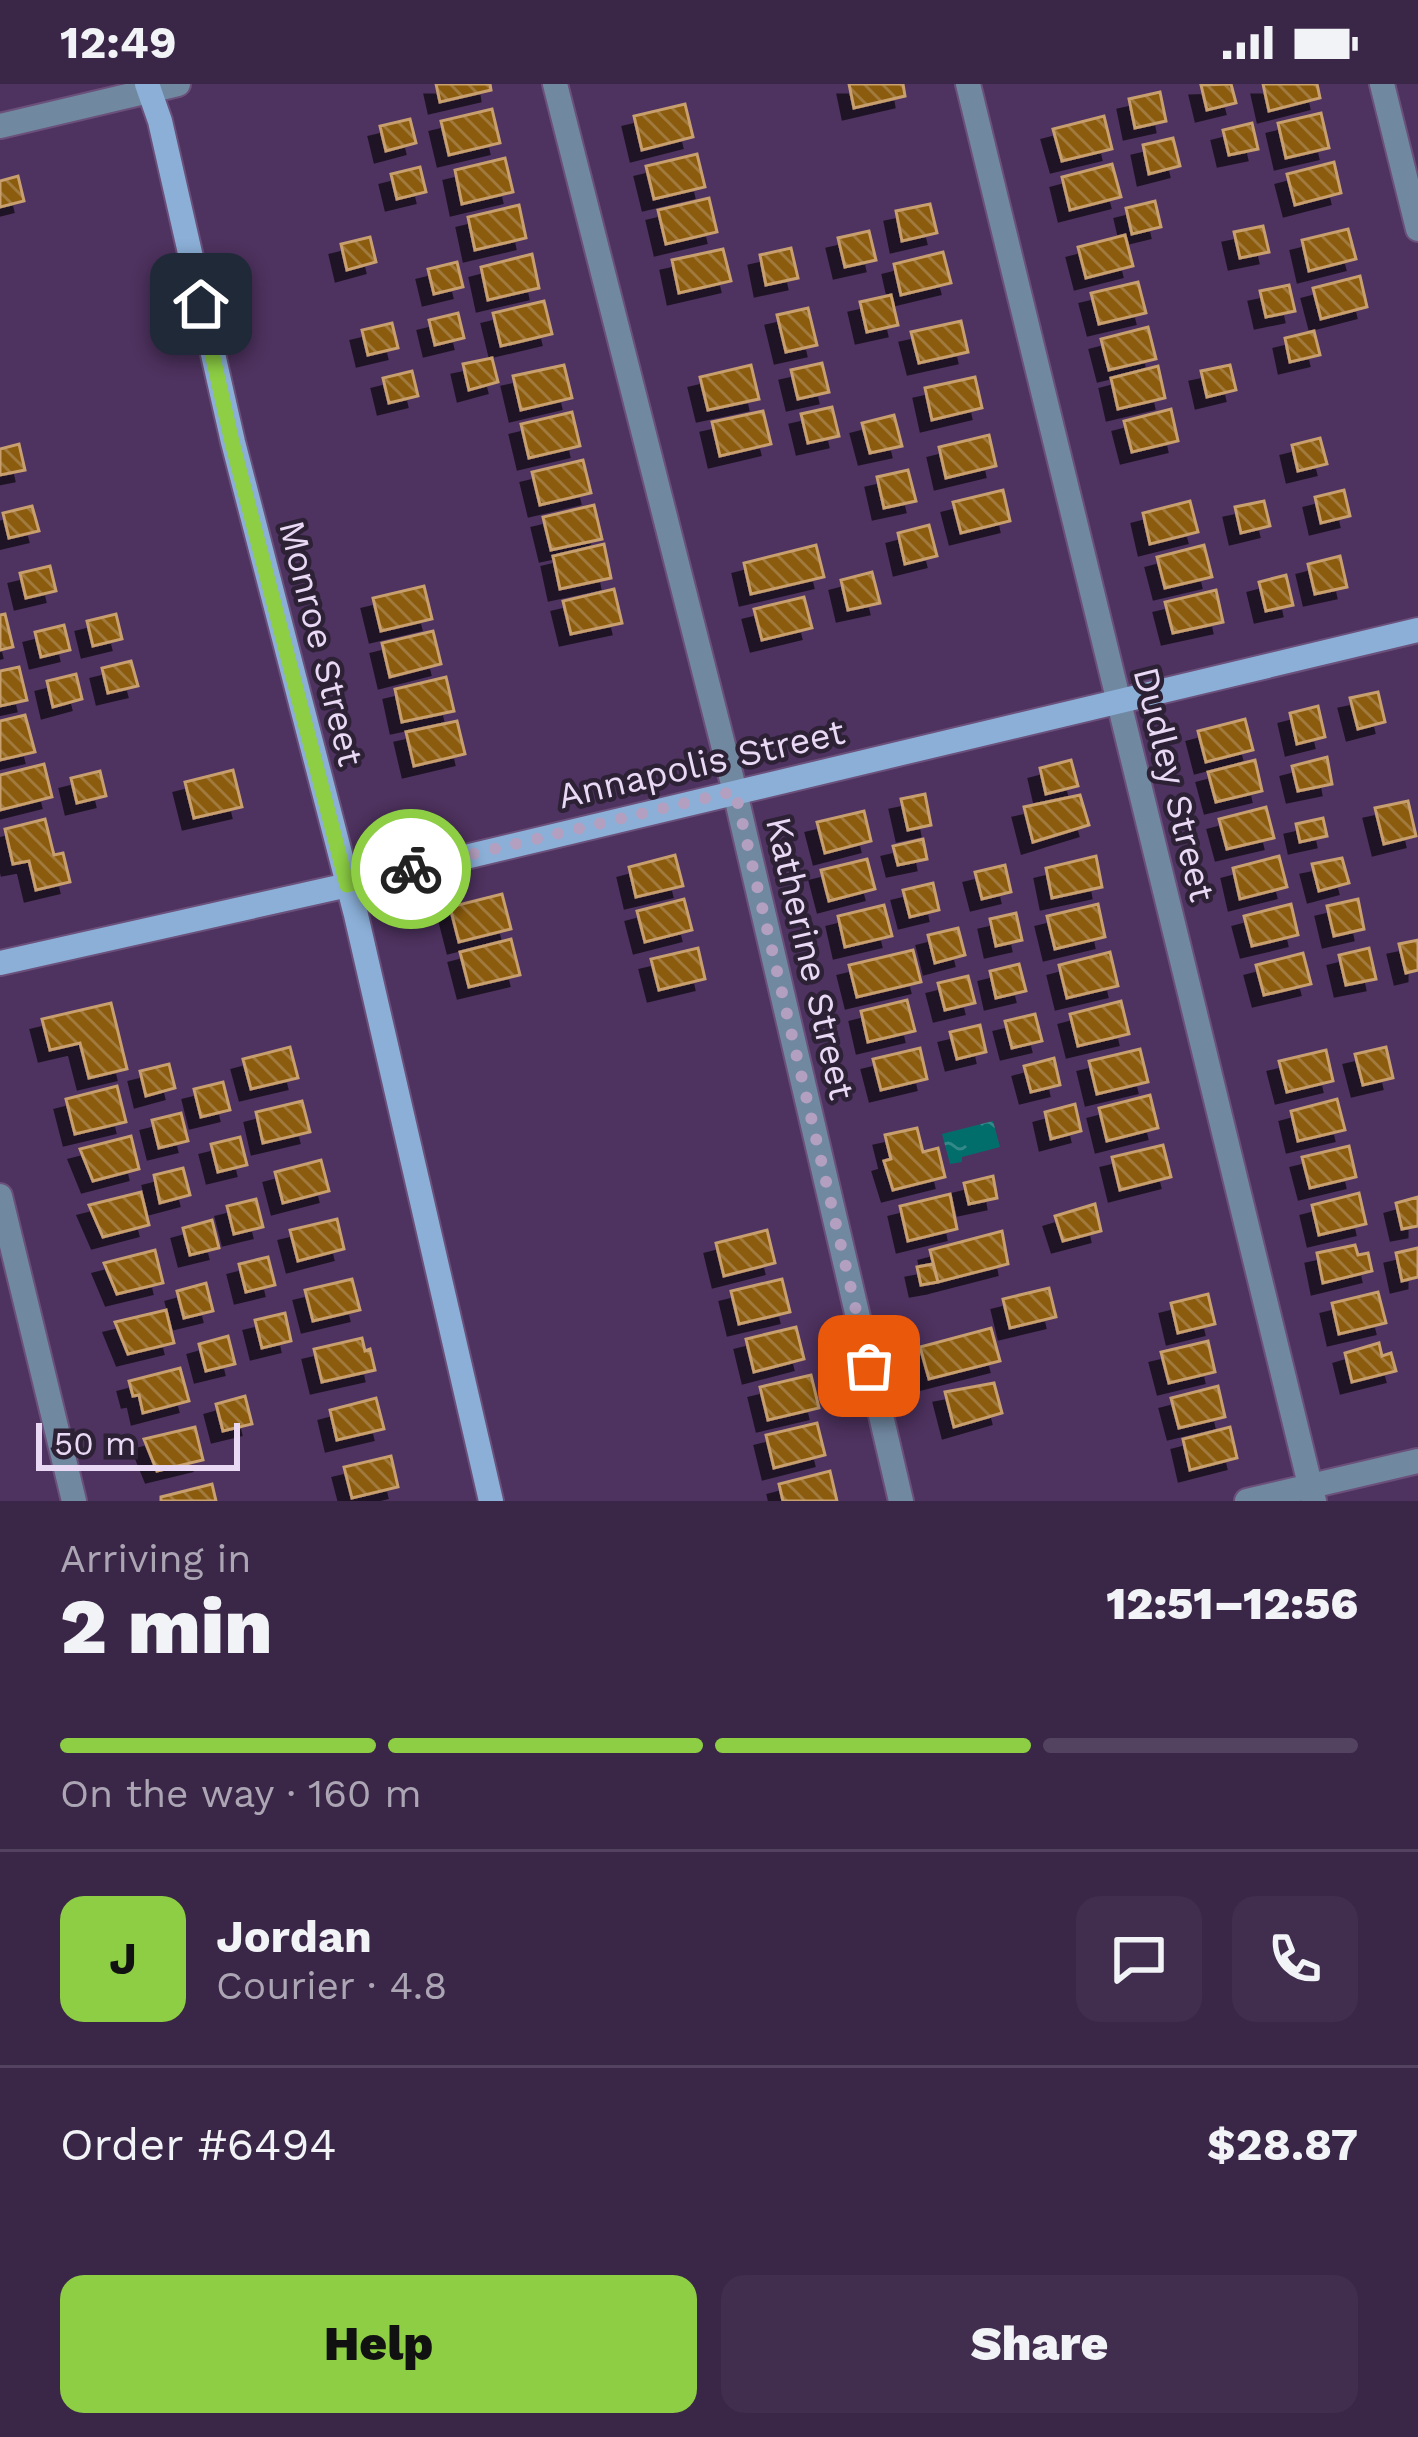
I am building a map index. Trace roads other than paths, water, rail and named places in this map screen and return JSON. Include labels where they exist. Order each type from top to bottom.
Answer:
[{"type":"street","points":[[0,126],[148,87],[178,84]]},
{"type":"street","name":"Katherine Street","points":[[555,84],[735,791],[901,1501]]},
{"type":"street","name":"Dudley Street","points":[[968,84],[1312,1494]]},
{"type":"street","points":[[1382,84],[1418,229]]},
{"type":"street","name":"Monroe Street","points":[[148,87],[160,121],[232,442],[347,885],[491,1501]]},
{"type":"street","name":"Annapolis Street","points":[[0,963],[1418,630]]},
{"type":"street","points":[[0,1196],[74,1501]]},
{"type":"street","points":[[1247,1501],[1312,1494],[1418,1461]]},
{"type":"water","points":[[993,1121],[1000,1147],[950,1164],[942,1134]]}]
